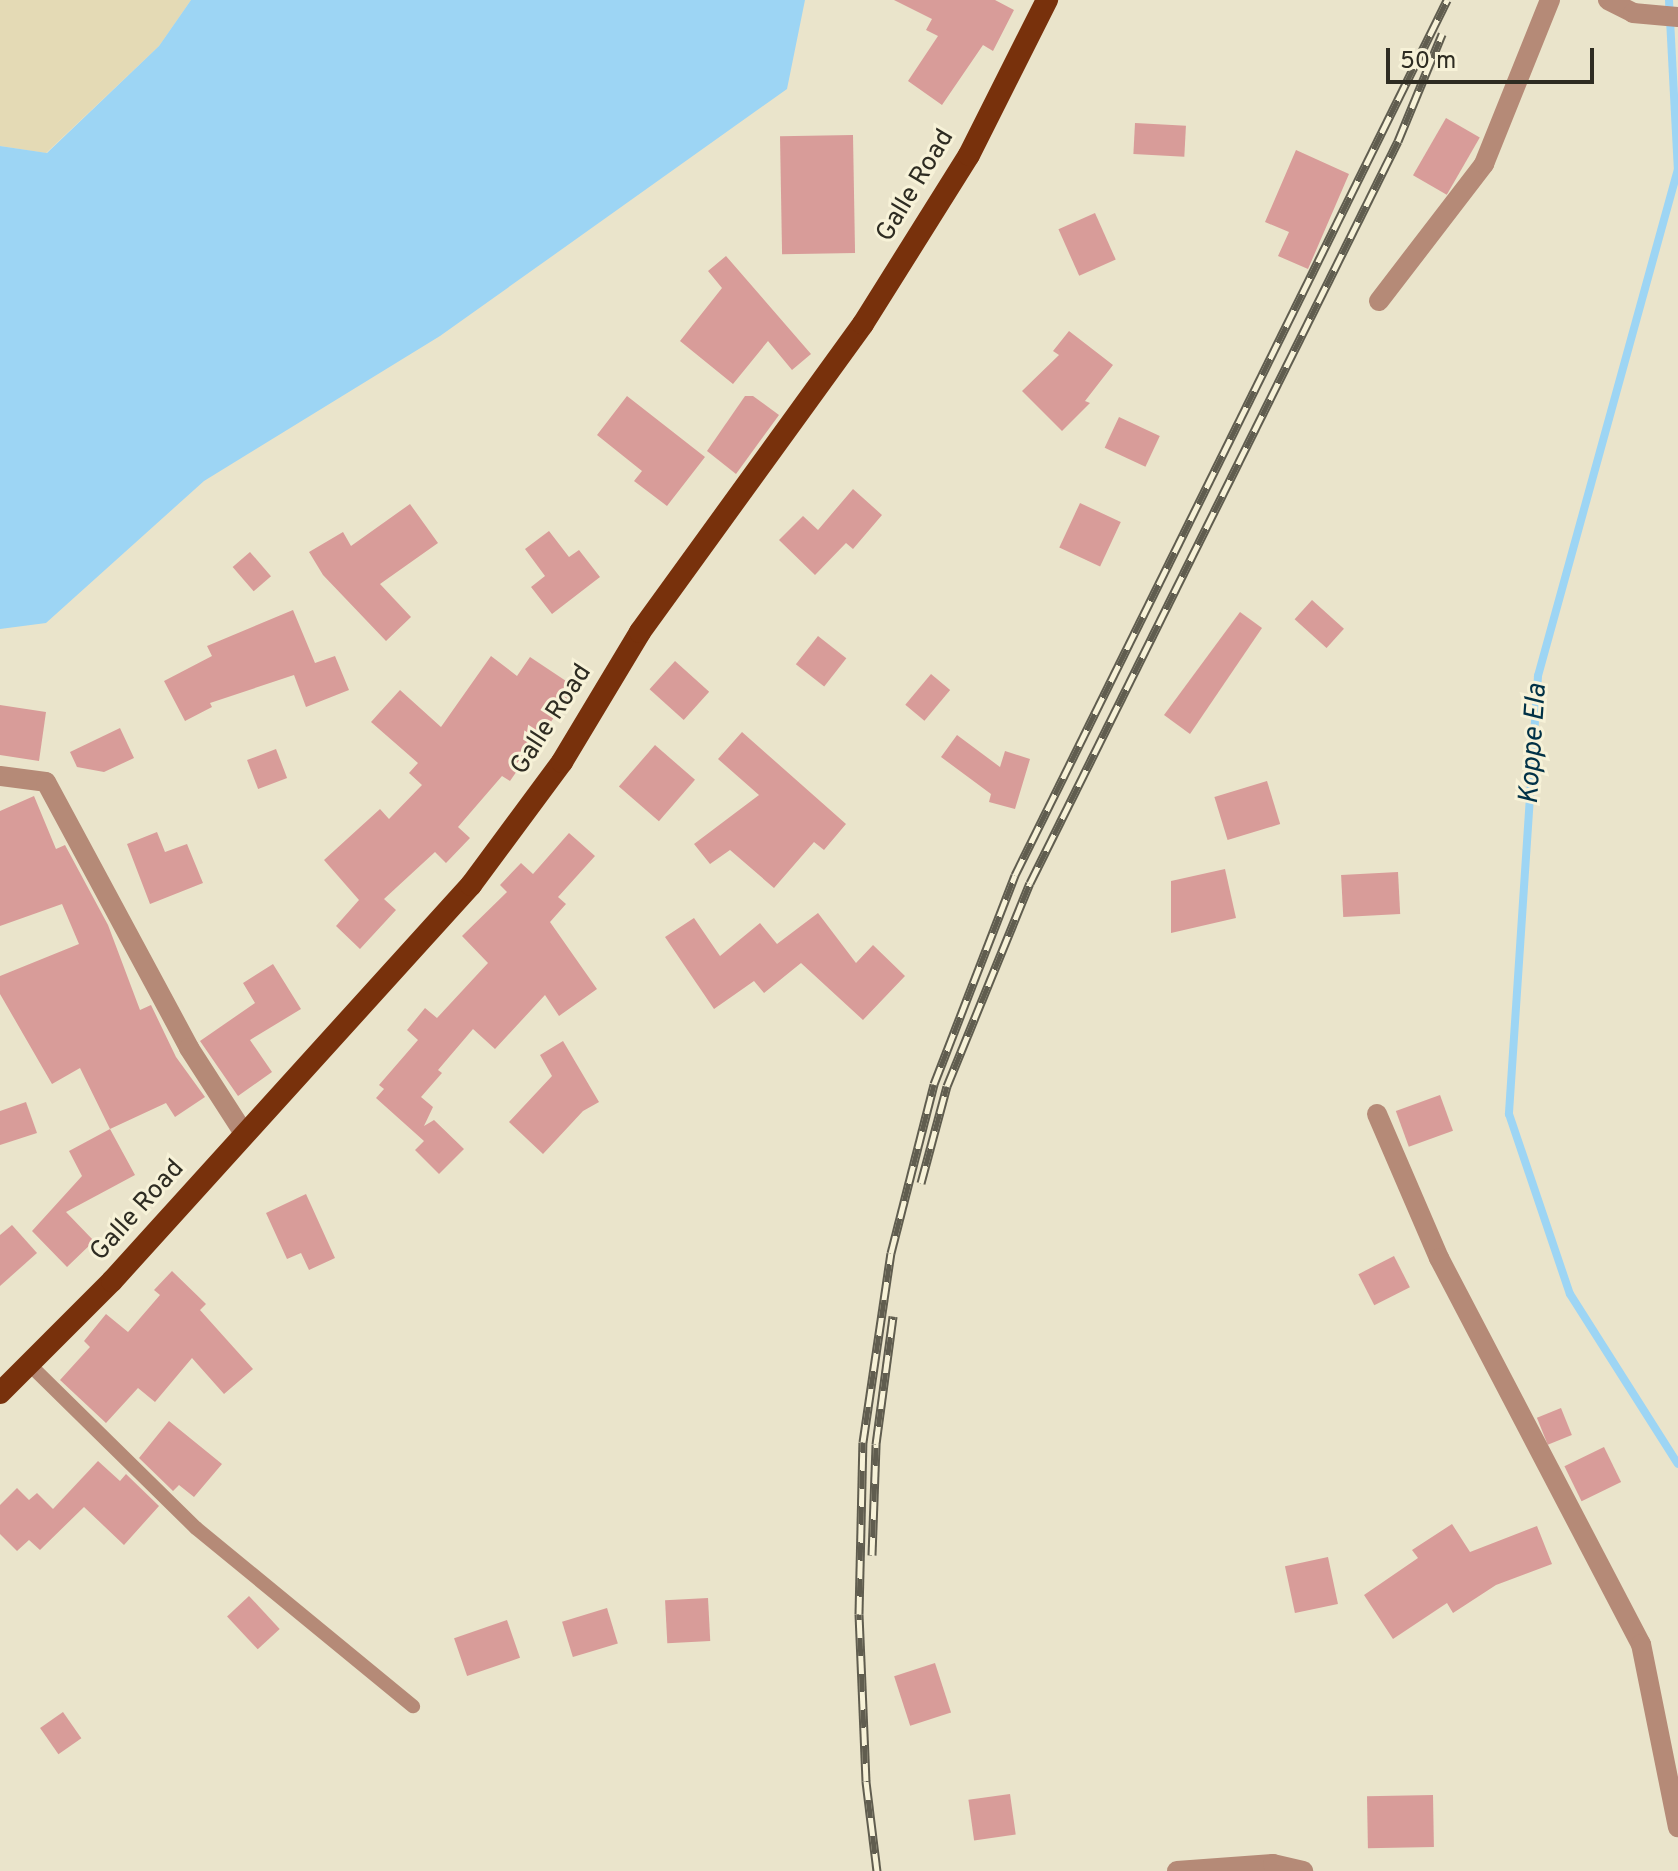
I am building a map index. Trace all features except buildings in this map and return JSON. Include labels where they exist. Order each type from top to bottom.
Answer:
[{"type":"highway","name":"Galle Road","points":[[0,1393],[245,1135],[471,885],[562,762],[640,632],[863,324],[969,155],[1047,0]]},
{"type":"street","points":[[1379,301],[1484,164],[1550,0]]},
{"type":"street","points":[[1608,0],[1633,13],[1678,17]]},
{"type":"street","points":[[0,776],[46,782],[189,1048],[245,1135]]},
{"type":"street","points":[[1377,1114],[1439,1258],[1641,1644],[1678,1827]]},
{"type":"street","points":[[1177,1871],[1273,1864],[1303,1871]]},
{"type":"lane","points":[[29,1364],[196,1528],[413,1706]]},
{"type":"sand","points":[[0,0],[191,0],[159,46],[46,153],[0,146]]},
{"type":"water","points":[[191,0],[805,0],[787,89],[440,336],[204,481],[46,623],[0,629],[0,146],[47,153],[159,46]]},
{"type":"waterway","name":"Koppe Ela","points":[[1669,0],[1678,169],[1538,676],[1509,1114],[1570,1294],[1678,1464]]},
{"type":"railway","points":[[877,1871],[866,1781],[859,1614],[863,1442],[891,1253],[934,1084],[1015,875],[1447,0]]},
{"type":"railway","points":[[921,1183],[947,1086],[1030,883],[1398,141],[1442,34]]},
{"type":"railway","points":[[872,1555],[876,1444],[893,1316]]}]
